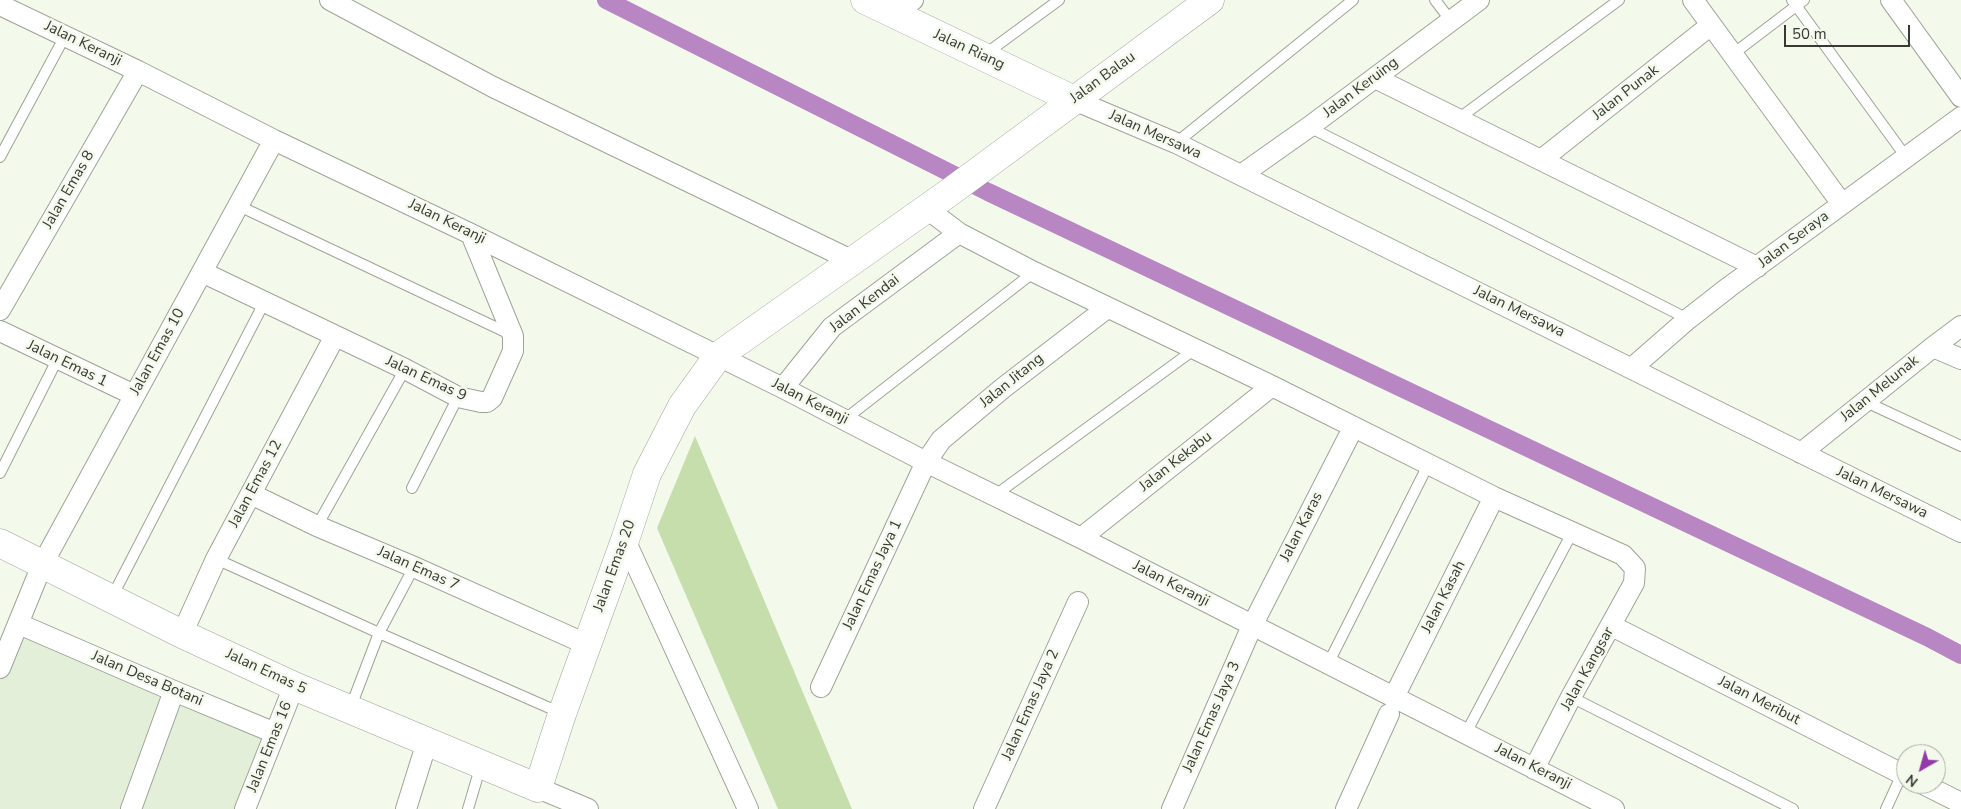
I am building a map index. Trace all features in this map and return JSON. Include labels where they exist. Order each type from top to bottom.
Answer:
[{"type":"street","points":[[330,0],[494,87],[853,261]]},
{"type":"street","name":"Jalan Riang","points":[[864,0],[903,7],[982,57],[1074,100]]},
{"type":"street","name":"Jalan Balau","points":[[853,261],[950,192],[996,156],[1210,0]]},
{"type":"street","name":"Jalan Keruing","points":[[1241,175],[1310,127],[1479,0]]},
{"type":"street","points":[[1692,0],[1842,204]]},
{"type":"street","points":[[1892,0],[1961,97]]},
{"type":"street","name":"Jalan Keranji","points":[[0,4],[783,388],[926,462],[1081,538],[1328,664],[1391,705],[1466,732],[1614,809]]},
{"type":"street","name":"Jalan Punak","points":[[1541,160],[1711,25]]},
{"type":"street","name":"Jalan Emas 8","points":[[0,310],[138,71]]},
{"type":"street","points":[[1375,78],[1758,267]]},
{"type":"street","name":"Jalan Mersawa","points":[[1074,100],[1176,143],[1961,532]]},
{"type":"street","name":"Jalan Seraya","points":[[1632,368],[1688,319],[1961,117]]},
{"type":"street","name":"Jalan Emas 10","points":[[0,668],[42,565],[274,140]]},
{"type":"street","points":[[926,208],[959,233],[1106,308],[1272,386],[1494,497],[1573,531]]},
{"type":"street","name":"Jalan Kendai","points":[[783,388],[832,327],[959,233]]},
{"type":"street","points":[[471,234],[513,336]]},
{"type":"street","name":"Jalan Emas 20","points":[[538,788],[586,644],[625,540],[646,474],[663,438],[682,406],[718,356],[853,261]]},
{"type":"street","name":"Jalan Emas 9","points":[[202,272],[405,369],[458,397],[481,402],[487,402],[492,398],[513,351],[513,336]]},
{"type":"street","name":"Jalan Jitang","points":[[926,462],[941,440],[948,434],[1003,388],[1106,308]]},
{"type":"street","name":"Jalan Melunak","points":[[1801,453],[1961,326]]},
{"type":"street","name":"Jalan Emas 1","points":[[0,332],[134,395]]},
{"type":"street","name":"Jalan Emas 12","points":[[182,634],[216,559],[335,336]]},
{"type":"street","points":[[1933,347],[1961,359]]},
{"type":"street","name":"Jalan Kekabu","points":[[1081,538],[1272,386]]},
{"type":"street","name":"Jalan Karas","points":[[1252,626],[1353,428]]},
{"type":"street","name":"Jalan Emas Jaya 1","points":[[821,688],[926,462]]},
{"type":"street","name":"Jalan Emas 7","points":[[250,494],[317,526],[586,644]]},
{"type":"street","name":"Jalan Kasah","points":[[1346,809],[1391,705],[1494,497]]},
{"type":"street","name":"Jalan Kangsar","points":[[1534,769],[1571,697],[1612,626],[1634,583],[1635,568],[1623,555],[1573,531]]},
{"type":"street","points":[[625,540],[748,809]]},
{"type":"street","name":"Jalan Emas 5","points":[[0,542],[42,565],[182,634],[294,686],[538,788]]},
{"type":"street","name":"Jalan Emas Jaya 2","points":[[984,809],[1078,602]]},
{"type":"street","name":"Jalan Desa Botani","points":[[19,624],[275,733]]},
{"type":"street","name":"Jalan Emas Jaya 3","points":[[1172,809],[1252,626]]},
{"type":"street","name":"Jalan Meribut","points":[[1612,626],[1896,771]]},
{"type":"street","name":"Jalan Emas 16","points":[[245,809],[294,686]]},
{"type":"street","points":[[131,809],[174,691]]},
{"type":"street","points":[[406,809],[427,742]]},
{"type":"street","points":[[538,788],[588,809]]},
{"type":"street","points":[[1944,794],[1961,802]]},
{"type":"lane","points":[[982,57],[1060,0]]},
{"type":"lane","points":[[1176,143],[1352,0]]},
{"type":"lane","points":[[1435,0],[1451,21]]},
{"type":"lane","points":[[1458,120],[1619,0]]},
{"type":"lane","points":[[1733,54],[1798,2],[1906,157]]},
{"type":"lane","points":[[0,156],[65,36]]},
{"type":"lane","points":[[1310,127],[1688,319]]},
{"type":"lane","points":[[237,205],[513,336]]},
{"type":"lane","points":[[844,420],[1034,272]]},
{"type":"lane","points":[[111,598],[264,303]]},
{"type":"lane","points":[[994,496],[1195,349]]},
{"type":"lane","points":[[0,473],[57,360]]},
{"type":"lane","points":[[317,526],[405,369]]},
{"type":"lane","points":[[412,488],[458,397]]},
{"type":"lane","points":[[1866,402],[1961,446]]},
{"type":"lane","points":[[1328,664],[1429,463]]},
{"type":"lane","points":[[1466,732],[1573,531]]},
{"type":"lane","points":[[216,559],[562,714]]},
{"type":"lane","points":[[350,710],[379,633],[414,567]]},
{"type":"lane","points":[[1571,697],[1793,809]]},
{"type":"lane","points":[[468,809],[481,765]]},
{"type":"lane","points":[[1886,809],[1896,790]]},
{"type":"shaded area","points":[[16,616],[284,731],[253,809],[0,809],[0,653]]},
{"type":"green space","points":[[695,436],[852,809],[778,809],[657,528]]},
{"type":"waterway","points":[[606,0],[988,192],[1927,637],[1961,655]]}]
